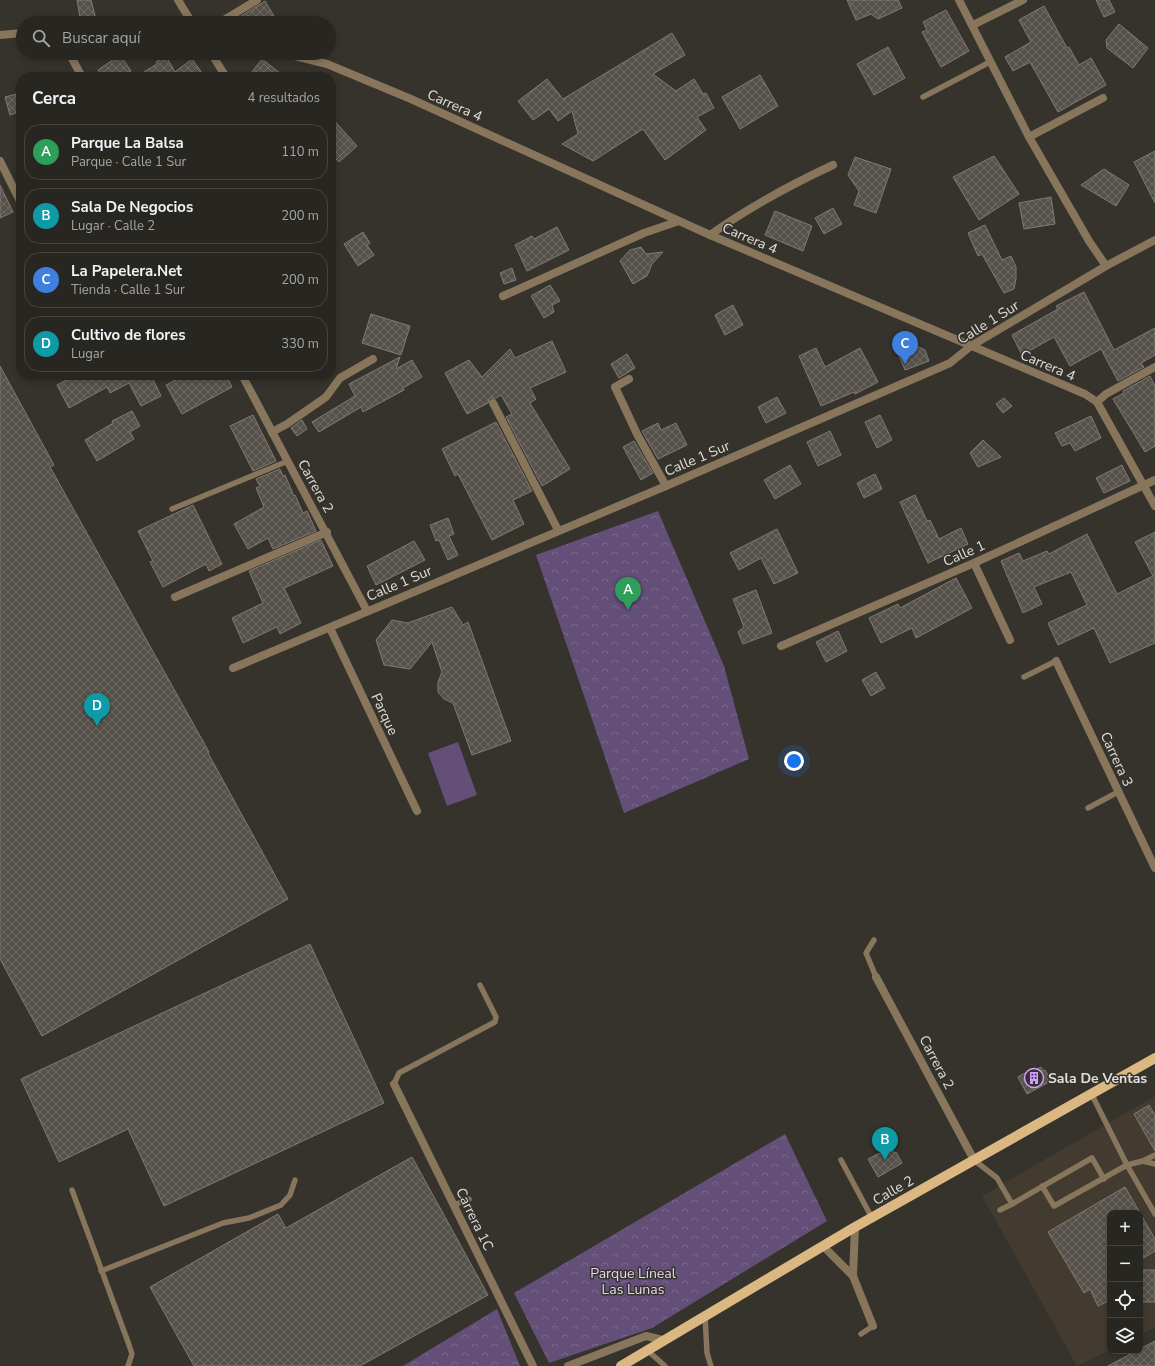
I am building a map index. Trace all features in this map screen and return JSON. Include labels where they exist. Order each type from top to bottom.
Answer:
[{"type":"main road","name":"Calle 2","points":[[621,1366],[705,1315],[824,1247],[855,1227],[872,1219],[1091,1093],[1155,1058]]},
{"type":"street","points":[[178,0],[188,16]]},
{"type":"street","points":[[231,16],[257,0]]},
{"type":"street","points":[[959,0],[1029,137],[1089,242],[1106,266]]},
{"type":"street","points":[[973,25],[1023,0]]},
{"type":"street","points":[[0,35],[16,34]]},
{"type":"street","points":[[73,60],[79,72]]},
{"type":"street","points":[[215,60],[223,72]]},
{"type":"street","name":"Carrera 4","points":[[311,60],[327,64],[411,100],[710,235],[1085,394],[1097,402]]},
{"type":"street","points":[[1029,137],[1103,98]]},
{"type":"street","points":[[0,161],[16,193]]},
{"type":"street","points":[[710,235],[727,223],[798,182],[833,165]]},
{"type":"street","points":[[504,296],[644,234],[679,221]]},
{"type":"street","name":"Calle 1 Sur","points":[[233,668],[558,530],[666,486],[950,363],[971,346],[1106,266],[1155,240]]},
{"type":"street","points":[[272,432],[287,424],[326,397],[340,378],[373,359]]},
{"type":"street","points":[[1155,367],[1106,394],[1097,402],[1155,506]]},
{"type":"street","points":[[629,378],[615,387],[637,434],[666,486]]},
{"type":"street","name":"Carrera 2","points":[[245,380],[327,532],[367,611]]},
{"type":"street","points":[[493,404],[558,530]]},
{"type":"street","name":"Calle 1","points":[[781,646],[974,563],[1155,480]]},
{"type":"street","points":[[175,597],[327,532]]},
{"type":"street","points":[[974,563],[1010,640]]},
{"type":"street","name":"Parque","points":[[330,628],[416,811]]},
{"type":"street","name":"Carrera 3","points":[[1056,660],[1155,868]]},
{"type":"street","name":"Carrera 2","points":[[876,976],[974,1160]]},
{"type":"street","name":"Carrera 1C","points":[[394,1084],[533,1366]]},
{"type":"street","points":[[853,1276],[855,1227]]},
{"type":"street","points":[[824,1247],[853,1276],[873,1326]]},
{"type":"street","points":[[568,1366],[646,1336],[663,1340]]},
{"type":"lane","points":[[923,97],[990,62]]},
{"type":"lane","points":[[172,509],[288,461]]},
{"type":"lane","points":[[1024,677],[1056,660]]},
{"type":"lane","points":[[1088,808],[1118,792]]},
{"type":"lane","points":[[874,940],[866,953],[876,976]]},
{"type":"lane","points":[[394,1084],[399,1073],[495,1022],[496,1017],[480,985]]},
{"type":"lane","points":[[1091,1093],[1155,1214]]},
{"type":"lane","points":[[1042,1186],[1054,1206],[1128,1165],[1143,1161],[1155,1155]]},
{"type":"lane","points":[[1000,1210],[1092,1158],[1104,1179]]},
{"type":"lane","points":[[841,1160],[872,1219]]},
{"type":"lane","points":[[974,1160],[997,1178],[1012,1204]]},
{"type":"lane","points":[[1143,1161],[1155,1164]]},
{"type":"lane","points":[[101,1271],[223,1223],[249,1218],[282,1205],[290,1195],[295,1180]]},
{"type":"lane","points":[[72,1190],[132,1354],[128,1366]]},
{"type":"lane","points":[[454,1205],[469,1199]]},
{"type":"lane","points":[[705,1315],[707,1352],[711,1366]]},
{"type":"lane","points":[[861,1334],[873,1326]]},
{"type":"lane","points":[[647,1350],[665,1366]]},
{"type":"shaded area","points":[[1155,1096],[1155,1327],[1143,1333],[1143,1210],[1107,1210],[1107,1351],[1077,1366],[982,1196]]},
{"type":"green space","points":[[658,511],[724,666],[749,759],[624,813],[536,555]]},
{"type":"green space","points":[[458,742],[477,795],[447,806],[428,753]]},
{"type":"green space","name":"Parque Líneal Las Lunas","points":[[785,1134],[827,1221],[652,1328],[549,1363],[514,1293]]},
{"type":"green space","points":[[497,1309],[520,1366],[403,1366]]},
{"type":"building","points":[[77,0],[91,0],[95,16],[80,16]]},
{"type":"building","points":[[847,0],[898,0],[902,8],[878,19],[871,14],[856,20]]},
{"type":"building","points":[[1096,0],[1109,0],[1115,12],[1104,17]]},
{"type":"building","points":[[265,1],[274,16],[241,16]]},
{"type":"building","points":[[1044,6],[1067,48],[1069,47],[1079,65],[1091,58],[1106,85],[1058,112],[1030,62],[1013,71],[1005,57],[1031,42],[1019,20]]},
{"type":"building","points":[[946,10],[969,51],[941,67],[922,32],[927,30],[923,22]]},
{"type":"building","points":[[1119,24],[1148,48],[1133,68],[1107,48],[1106,40]]},
{"type":"building","points":[[672,33],[685,55],[653,74],[676,91],[694,79],[703,94],[706,93],[714,108],[697,117],[706,130],[665,160],[643,129],[593,161],[562,144],[578,134],[572,111],[558,121],[549,109],[533,120],[518,101],[547,79],[563,99]]},
{"type":"building","points":[[888,47],[905,78],[874,95],[857,64]]},
{"type":"building","points":[[113,60],[123,60],[131,71],[99,72],[98,70]]},
{"type":"building","points":[[159,60],[168,60],[175,72],[144,72],[157,64],[156,62]]},
{"type":"building","points":[[191,60],[193,60],[201,72],[175,72]]},
{"type":"building","points":[[261,60],[263,60],[279,72],[252,72]]},
{"type":"building","points":[[760,75],[778,106],[740,129],[722,97]]},
{"type":"building","points":[[16,94],[16,113],[10,115],[5,97]]},
{"type":"building","points":[[336,123],[357,146],[339,162],[336,159]]},
{"type":"building","points":[[1155,151],[1155,203],[1134,162]]},
{"type":"building","points":[[994,156],[1019,194],[979,220],[953,177]]},
{"type":"building","points":[[855,157],[891,169],[876,213],[854,205],[859,191],[848,175]]},
{"type":"building","points":[[1104,169],[1129,185],[1116,206],[1081,185]]},
{"type":"building","points":[[0,185],[13,212],[0,218]]},
{"type":"building","points":[[1051,197],[1055,224],[1024,229],[1019,203]]},
{"type":"building","points":[[833,208],[842,224],[824,234],[815,218]]},
{"type":"building","points":[[775,211],[812,226],[803,251],[765,235]]},
{"type":"building","points":[[985,225],[1002,260],[1011,256],[1016,267],[1014,289],[1004,293],[982,254],[978,256],[968,233]]},
{"type":"building","points":[[557,227],[569,250],[527,271],[515,245],[532,236],[534,239]]},
{"type":"building","points":[[363,232],[370,243],[367,245],[374,255],[358,266],[344,244]]},
{"type":"building","points":[[641,247],[646,254],[663,252],[652,264],[647,276],[633,284],[620,261],[630,250]]},
{"type":"building","points":[[512,268],[516,280],[504,284],[500,273]]},
{"type":"building","points":[[550,285],[560,301],[552,305],[554,312],[544,318],[531,296]]},
{"type":"building","points":[[1084,292],[1114,350],[1155,328],[1155,355],[1141,363],[1144,367],[1118,381],[1101,349],[1070,366],[1054,337],[1022,355],[1012,335],[1058,309],[1056,306]]},
{"type":"building","points":[[733,305],[743,325],[725,335],[715,315]]},
{"type":"building","points":[[371,314],[410,326],[401,355],[362,343]]},
{"type":"building","points":[[904,340],[925,350],[929,361],[905,370],[894,344]]},
{"type":"building","points":[[552,341],[566,372],[530,388],[536,399],[530,403],[570,469],[542,486],[506,417],[512,414],[501,395],[496,398],[490,398],[488,403],[467,414],[445,373],[469,360],[482,377],[510,349],[515,358]]},
{"type":"building","points":[[816,348],[825,367],[860,348],[878,382],[855,394],[854,392],[821,406],[799,356]]},
{"type":"building","points":[[627,354],[635,368],[619,378],[611,364]]},
{"type":"building","points":[[400,357],[396,369],[412,360],[422,377],[403,388],[404,390],[363,412],[361,407],[319,432],[312,422],[355,396],[349,384]]},
{"type":"building","points":[[0,366],[54,465],[50,467],[209,752],[208,753],[288,899],[42,1036],[0,959]]},
{"type":"building","points":[[1150,376],[1155,386],[1155,446],[1145,452],[1113,399],[1124,393],[1123,391]]},
{"type":"building","points":[[66,380],[153,380],[161,396],[141,406],[129,383],[110,393],[107,387],[69,408],[57,385]]},
{"type":"building","points":[[176,380],[228,380],[232,387],[182,414],[166,385]]},
{"type":"building","points":[[777,397],[786,413],[766,423],[758,407]]},
{"type":"building","points":[[1004,398],[1012,406],[1003,413],[996,404]]},
{"type":"building","points":[[132,411],[140,426],[130,432],[134,439],[97,461],[85,440],[113,423],[112,421]]},
{"type":"building","points":[[253,415],[276,461],[253,471],[230,426]]},
{"type":"building","points":[[880,415],[892,440],[877,448],[865,422]]},
{"type":"building","points":[[1091,416],[1101,438],[1075,451],[1070,443],[1062,446],[1055,433]]},
{"type":"building","points":[[302,420],[307,429],[297,436],[291,428]]},
{"type":"building","points":[[496,422],[532,491],[513,500],[524,524],[492,540],[458,474],[455,476],[442,449]]},
{"type":"building","points":[[658,423],[661,430],[676,423],[687,445],[658,459],[642,431]]},
{"type":"building","points":[[830,431],[841,455],[818,466],[807,442]]},
{"type":"building","points":[[983,440],[1001,457],[978,467],[970,453]]},
{"type":"building","points":[[634,441],[653,473],[641,480],[623,447]]},
{"type":"building","points":[[790,465],[801,484],[775,499],[764,480]]},
{"type":"building","points":[[1122,465],[1130,481],[1104,493],[1096,478]]},
{"type":"building","points":[[280,469],[283,476],[285,475],[303,513],[307,511],[316,531],[273,549],[268,538],[248,549],[234,524],[264,507],[256,488],[260,486],[256,479]]},
{"type":"building","points":[[875,474],[882,489],[864,498],[857,483]]},
{"type":"building","points":[[915,495],[927,521],[930,520],[939,539],[961,528],[968,544],[928,563],[900,502]]},
{"type":"building","points":[[193,505],[222,564],[209,571],[206,564],[163,587],[150,562],[153,561],[138,531]]},
{"type":"building","points":[[448,518],[454,534],[449,536],[458,555],[448,560],[439,540],[436,541],[430,525]]},
{"type":"building","points":[[777,529],[798,573],[774,584],[761,558],[739,570],[730,553]]},
{"type":"building","points":[[1155,532],[1155,643],[1110,663],[1094,628],[1058,645],[1048,623],[1087,605],[1071,572],[1034,587],[1042,604],[1023,613],[1001,561],[1019,553],[1023,561],[1047,551],[1049,554],[1087,534],[1117,594],[1153,576],[1135,542]]},
{"type":"building","points":[[321,540],[333,566],[284,588],[301,623],[280,634],[277,627],[243,643],[232,618],[263,603],[249,571]]},
{"type":"building","points":[[414,541],[425,560],[376,585],[367,566]]},
{"type":"building","points":[[956,578],[972,608],[916,638],[912,628],[881,643],[869,618],[898,604],[900,608]]},
{"type":"building","points":[[756,590],[772,633],[743,644],[738,632],[744,627],[733,599]]},
{"type":"building","points":[[452,607],[463,625],[468,622],[511,741],[472,755],[453,703],[444,699],[438,692],[438,682],[442,672],[432,642],[410,669],[384,665],[376,640],[392,620],[408,623]]},
{"type":"building","points":[[838,631],[847,651],[826,662],[816,642]]},
{"type":"building","points":[[876,672],[885,688],[871,696],[862,680]]},
{"type":"building","points":[[310,944],[384,1103],[164,1206],[128,1129],[59,1162],[21,1079]]},
{"type":"building","name":"Sala De Ventas","points":[[1041,1067],[1043,1071],[1045,1070],[1051,1081],[1027,1094],[1018,1077],[1034,1068],[1035,1070]]},
{"type":"building","points":[[1149,1105],[1155,1115],[1155,1151],[1134,1114]]},
{"type":"building","points":[[892,1149],[894,1153],[896,1152],[902,1163],[878,1177],[868,1159],[884,1151],[885,1153]]},
{"type":"building","points":[[412,1157],[488,1295],[360,1366],[194,1366],[150,1287],[278,1214],[286,1228]]},
{"type":"building","points":[[1125,1187],[1138,1210],[1107,1210],[1107,1302],[1098,1306],[1090,1289],[1084,1293],[1048,1232]]},
{"type":"building","points":[[1143,1218],[1155,1239],[1155,1251],[1143,1258]]},
{"type":"building","points":[[1143,1270],[1155,1270],[1155,1302],[1143,1302]]},
{"type":"building","points":[[1155,1341],[1155,1366],[1108,1366],[1130,1354],[1143,1354],[1143,1347]]},
{"type":"place","name":"La Papelera.Net","points":[[905,364]]},
{"type":"place","name":"Parque La Balsa","points":[[628,610]]},
{"type":"place","name":"Cultivo de flores","points":[[97,726]]},
{"type":"place","name":"Sala De Ventas","points":[[1034,1078]]},
{"type":"place","name":"Sala De Negocios","points":[[885,1160]]}]
